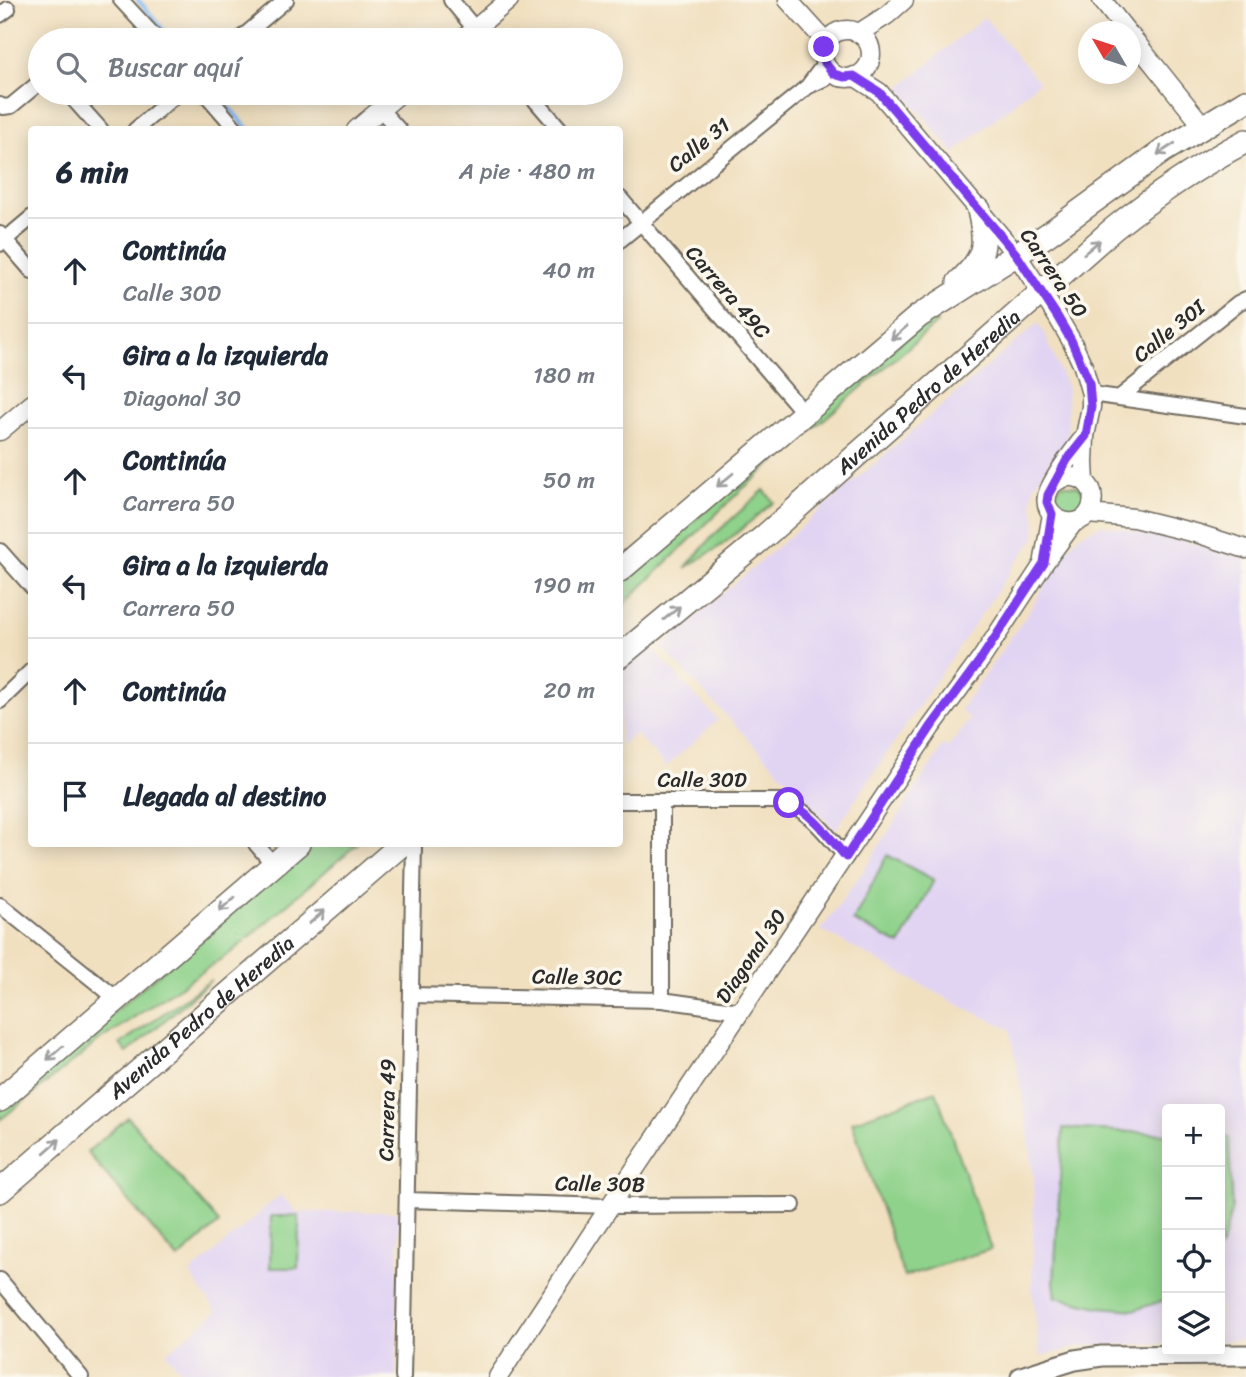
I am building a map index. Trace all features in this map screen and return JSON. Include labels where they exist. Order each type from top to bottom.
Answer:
[{"type":"highway","points":[[930,308],[1059,227],[1163,151],[1246,102]]},
{"type":"highway","name":"Avenida Pedro de Heredia","points":[[623,654],[776,526],[1093,246],[1141,207],[1192,172],[1246,141]]},
{"type":"highway","points":[[623,567],[930,308],[971,270],[979,259],[984,243],[985,235],[979,210]]},
{"type":"highway","points":[[0,1100],[294,847]]},
{"type":"highway","name":"Avenida Pedro de Heredia","points":[[0,1191],[399,847]]},
{"type":"main road","points":[[1021,1377],[1075,1360],[1102,1356],[1246,1355]]},
{"type":"street","points":[[121,0],[147,28]]},
{"type":"street","points":[[253,28],[286,0]]},
{"type":"street","points":[[451,0],[468,28]]},
{"type":"street","points":[[482,28],[509,0]]},
{"type":"street","points":[[788,0],[811,24],[831,37]]},
{"type":"street","points":[[859,33],[904,0]]},
{"type":"street","points":[[1102,0],[1119,21]]},
{"type":"street","points":[[870,53],[866,40],[859,33],[847,30],[831,37],[823,52],[829,68],[844,77],[854,76],[865,69],[887,15]]},
{"type":"street","points":[[1141,48],[1203,125]]},
{"type":"street","name":"Carrera 50","points":[[870,53],[879,92]]},
{"type":"street","name":"Calle 31","points":[[623,237],[829,68]]},
{"type":"street","name":"Carrera 50","points":[[854,76],[879,92],[1016,254],[1071,340],[1083,366],[1091,394],[1084,463],[1088,485]]},
{"type":"street","points":[[0,105],[11,106],[28,92]]},
{"type":"street","points":[[79,105],[97,126]]},
{"type":"street","points":[[140,126],[163,105]]},
{"type":"street","points":[[215,105],[234,126]]},
{"type":"street","points":[[361,126],[385,105]]},
{"type":"street","points":[[539,105],[558,126]]},
{"type":"street","points":[[380,109],[395,126]]},
{"type":"street","name":"Carrera 49C","points":[[623,202],[804,413]]},
{"type":"street","points":[[28,220],[2,239],[28,267]]},
{"type":"street","name":"Calle 30I","points":[[1120,397],[1227,311],[1246,299]]},
{"type":"street","points":[[1091,394],[1246,416]]},
{"type":"street","points":[[0,431],[28,407]]},
{"type":"street","name":"Carrera 50","points":[[1054,484],[1067,460],[1086,436]]},
{"type":"street","points":[[1134,518],[1077,477],[1059,479],[1048,495],[1047,502],[1052,514],[1062,521],[1081,518],[1134,518],[1246,549]]},
{"type":"street","points":[[1081,518],[1093,502],[1088,485]]},
{"type":"street","name":"Diagonal 30","points":[[1044,563],[1052,514]]},
{"type":"street","name":"Diagonal 30","points":[[498,1377],[931,727],[981,659],[1044,563],[1081,518]]},
{"type":"street","points":[[0,551],[28,582]]},
{"type":"street","points":[[0,701],[28,674]]},
{"type":"street","name":"Calle 30D","points":[[623,801],[789,803],[799,808],[823,830],[846,857]]},
{"type":"street","points":[[662,802],[662,1000]]},
{"type":"street","points":[[259,847],[273,864]]},
{"type":"street","name":"Carrera 49","points":[[403,1377],[414,847]]},
{"type":"street","points":[[0,905],[117,999]]},
{"type":"street","name":"Calle 30C","points":[[411,995],[662,1000],[740,1011]]},
{"type":"street","name":"Calle 30B","points":[[407,1200],[610,1206],[793,1205]]},
{"type":"street","points":[[0,1280],[81,1377]]},
{"type":"shaded area","points":[[984,17],[1039,82],[954,153],[899,88]]},
{"type":"shaded area","points":[[1038,323],[1067,389],[1068,427],[1067,440],[1034,485],[1032,502],[1036,523],[1035,539],[1020,557],[835,830],[661,647]]},
{"type":"shaded area","points":[[1102,525],[1179,540],[1246,558],[1246,1340],[1225,1341],[1225,1104],[1162,1104],[1162,1343],[1081,1346],[1040,1356],[1032,1288],[1034,1180],[1010,1029],[961,1006],[821,930],[866,867],[943,745],[949,747],[970,719],[960,710],[1024,619],[1069,547],[1080,535]]},
{"type":"shaded area","points":[[649,645],[718,720],[666,767],[635,733],[623,743],[623,668]]},
{"type":"shaded area","points":[[280,1195],[297,1212],[399,1212],[396,1377],[186,1377],[166,1353],[217,1312],[190,1274]]},
{"type":"green space","points":[[931,316],[937,323],[740,491],[623,605],[623,581]]},
{"type":"green space","points":[[1062,484],[1078,486],[1084,495],[1083,506],[1072,516],[1057,512],[1052,497]]},
{"type":"green space","points":[[764,490],[774,502],[722,545],[685,568],[714,535]]},
{"type":"green space","points":[[307,847],[354,847],[233,951],[100,1040],[0,1120],[0,1109]]},
{"type":"green space","points":[[887,855],[934,880],[900,945],[853,921]]},
{"type":"green space","points":[[211,980],[127,1053],[120,1044]]},
{"type":"green space","points":[[936,1091],[991,1249],[904,1277],[852,1122]]},
{"type":"green space","points":[[128,1117],[219,1223],[178,1259],[87,1152]]},
{"type":"green space","points":[[1063,1128],[1162,1134],[1162,1301],[1135,1310],[1099,1307],[1056,1297],[1054,1282]]},
{"type":"green space","points":[[1225,1138],[1229,1138],[1232,1208],[1225,1234]]},
{"type":"green space","points":[[271,1216],[299,1216],[298,1268],[270,1268]]},
{"type":"waterway","points":[[138,0],[162,28]]},
{"type":"waterway","points":[[227,105],[245,126]]},
{"type":"route","points":[[789,803],[799,808],[823,830],[846,857],[931,727],[981,659],[1044,563],[1052,514],[1047,502],[1048,495],[1067,460],[1086,436],[1091,407],[1089,382],[1071,340],[1016,254],[879,92],[854,76],[839,76],[829,69],[823,58],[824,47]]}]
